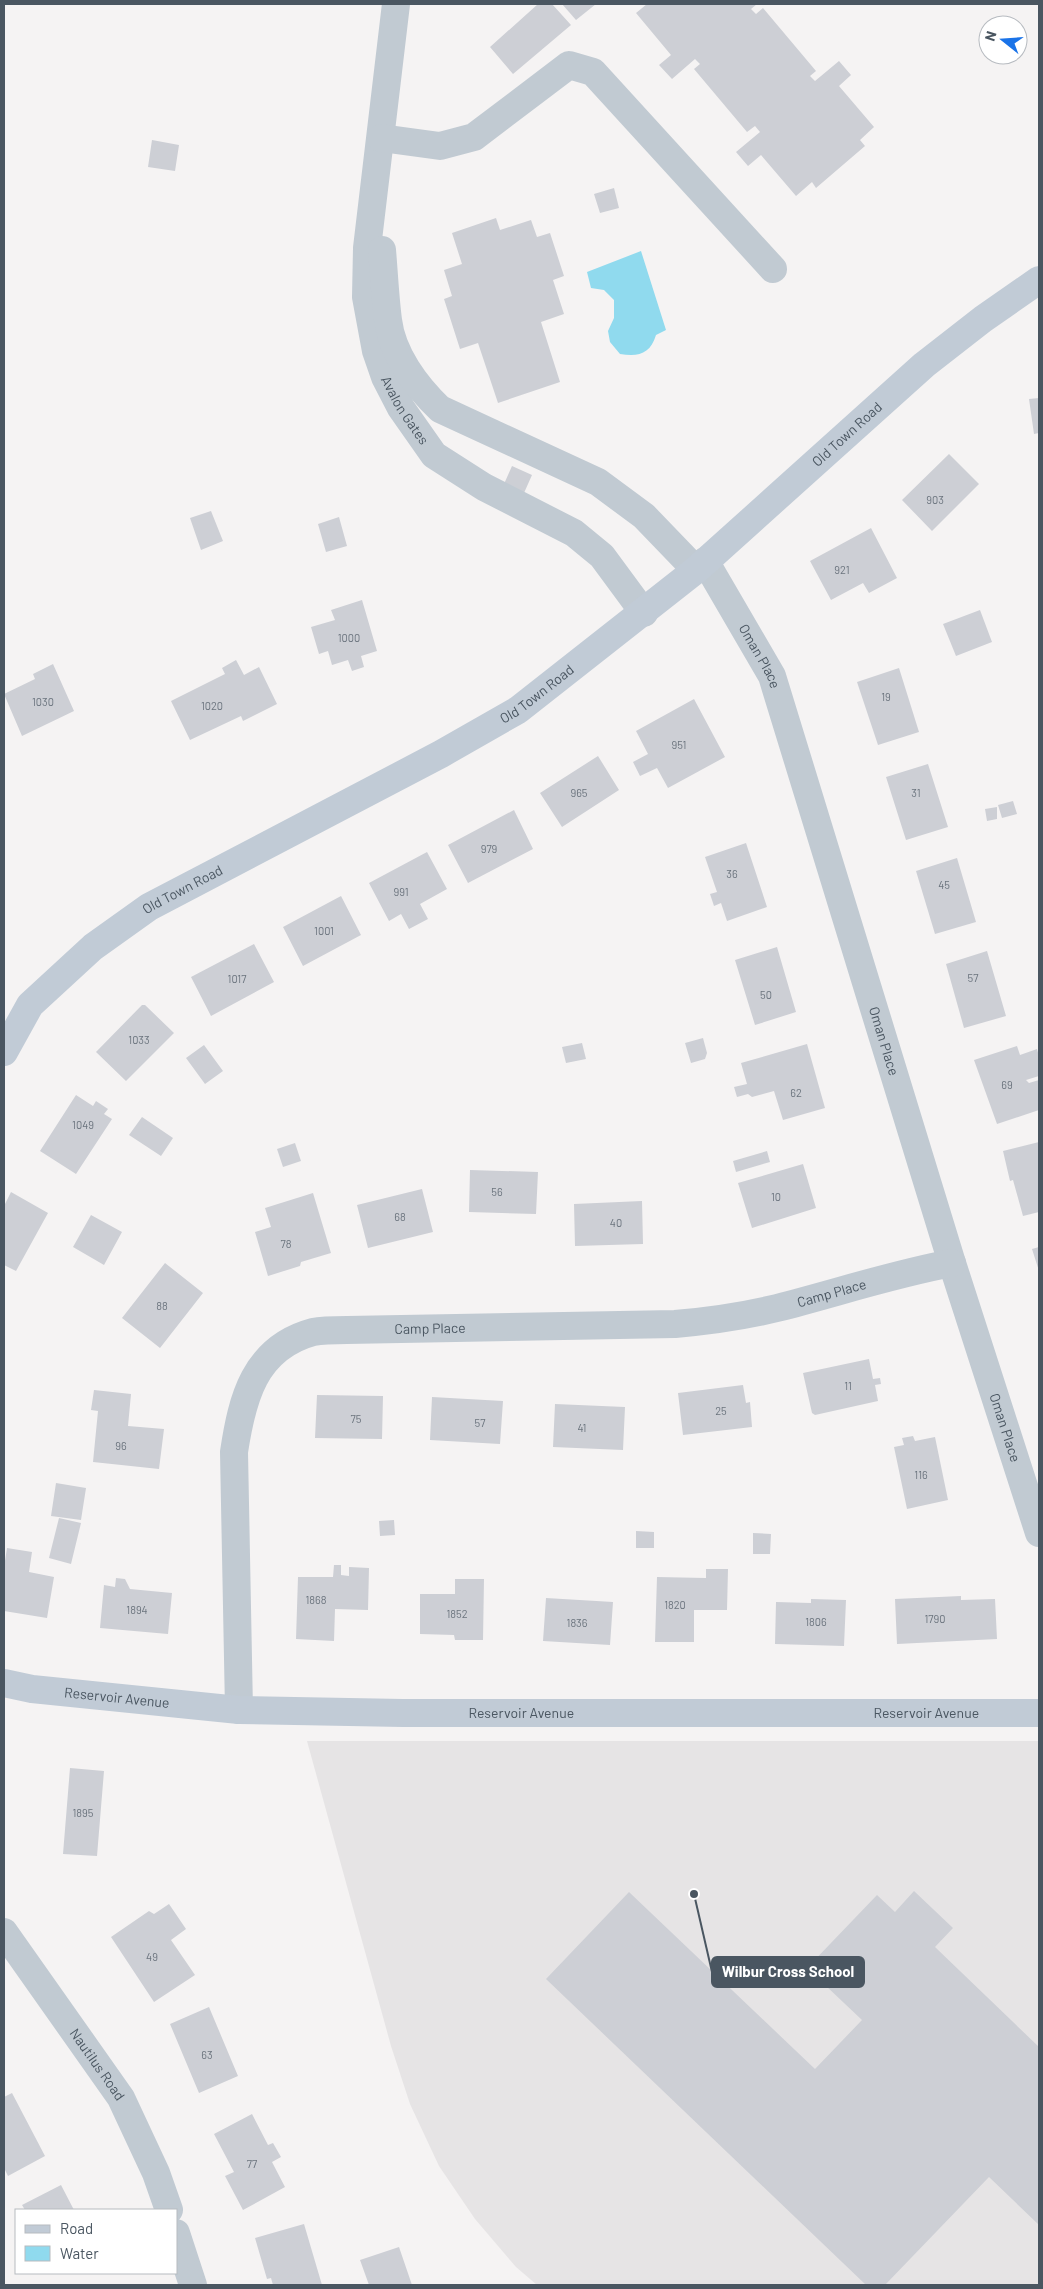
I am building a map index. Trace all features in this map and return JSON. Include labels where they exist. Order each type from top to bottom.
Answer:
[{"type":"main road","name":"Old Town Road","points":[[4,1052],[30,1005],[93,947],[149,907],[441,754],[518,710],[644,613],[700,566],[924,365],[983,319],[1039,280]]},
{"type":"main road","name":"Reservoir Avenue","points":[[4,1683],[32,1689],[239,1710],[430,1713],[1039,1713]]},
{"type":"street","name":"Avalon Gates","points":[[396,4],[367,248],[366,297],[376,351],[385,378],[400,408],[434,455],[484,487],[574,533],[602,556],[644,613]]},
{"type":"street","points":[[381,138],[440,146],[474,137],[569,65],[593,72],[773,269]]},
{"type":"street","name":"Avalon Gates","points":[[375,188],[388,321],[396,350],[420,390],[440,410],[598,482],[644,516],[700,566]]},
{"type":"street","name":"Oman Place","points":[[700,566],[772,676],[952,1263],[1039,1533]]},
{"type":"street","name":"Camp Place","points":[[239,1710],[234,1452],[238,1422],[248,1390],[258,1369],[271,1354],[313,1332],[675,1324],[719,1320],[776,1308],[910,1271],[952,1263]]},
{"type":"street","name":"Nautilus Road","points":[[4,1932],[120,2098],[156,2173],[169,2209]]},
{"type":"street","points":[[178,2239],[193,2285]]},
{"type":"shaded area","points":[[307,1741],[1039,1741],[1039,2285],[537,2285],[516,2267],[475,2219],[439,2166],[410,2104],[391,2046]]},
{"type":"water","points":[[641,251],[666,330],[656,335],[651,346],[643,353],[633,355],[620,354],[610,342],[608,331],[614,318],[614,300],[604,290],[591,288],[587,272]]},
{"type":"building","points":[[538,4],[552,4],[571,25],[513,74],[490,47]]},
{"type":"building","points":[[562,4],[596,4],[576,20]]},
{"type":"building","points":[[647,4],[757,4],[751,9],[756,14],[763,8],[816,71],[810,76],[815,81],[839,61],[851,75],[839,86],[874,127],[860,140],[865,146],[816,188],[812,182],[796,196],[761,155],[748,166],[736,152],[760,132],[755,126],[747,132],[694,69],[700,64],[695,59],[672,79],[659,65],[671,55],[636,13]]},
{"type":"building","points":[[152,140],[179,145],[175,171],[148,167]]},
{"type":"building","points":[[614,188],[619,208],[600,213],[594,194]]},
{"type":"building","points":[[496,218],[500,230],[531,220],[537,237],[550,233],[564,276],[553,280],[564,314],[541,322],[560,382],[498,403],[478,343],[460,349],[444,299],[452,296],[444,270],[462,264],[452,233]]},
{"type":"building","points":[[1039,398],[1039,433],[1034,434],[1029,399]]},
{"type":"building","points":[[949,454],[979,484],[932,531],[902,500]]},
{"type":"building","points":[[512,466],[532,475],[524,493],[504,484]]},
{"type":"building","points":[[211,511],[223,541],[201,550],[190,518]]},
{"type":"building","points":[[339,517],[347,546],[326,552],[318,524]]},
{"type":"building","points":[[871,528],[897,578],[869,593],[863,583],[831,600],[810,561]]},
{"type":"building","points":[[362,600],[377,651],[361,656],[364,667],[352,671],[348,660],[332,665],[328,651],[319,654],[311,627],[335,620],[331,610]]},
{"type":"building","points":[[980,610],[992,642],[956,656],[943,624]]},
{"type":"building","points":[[236,660],[244,675],[259,667],[277,704],[243,721],[241,716],[190,740],[171,701],[225,674],[222,668]]},
{"type":"building","points":[[53,664],[74,711],[22,736],[4,694],[35,679],[33,674]]},
{"type":"building","points":[[899,668],[919,732],[878,745],[857,682]]},
{"type":"building","points":[[694,699],[725,757],[668,788],[657,768],[640,776],[633,762],[648,754],[636,731]]},
{"type":"building","points":[[598,756],[619,790],[562,827],[540,793]]},
{"type":"building","points":[[928,764],[948,827],[906,840],[886,777]]},
{"type":"building","points":[[1013,801],[1017,814],[1002,818],[998,805]]},
{"type":"building","points":[[997,807],[997,819],[987,821],[985,809]]},
{"type":"building","points":[[514,810],[533,849],[468,883],[448,845]]},
{"type":"building","points":[[746,843],[767,907],[727,921],[721,903],[714,906],[710,894],[717,892],[705,857]]},
{"type":"building","points":[[427,852],[447,889],[420,904],[428,919],[409,929],[401,914],[389,921],[369,883]]},
{"type":"building","points":[[957,858],[976,922],[935,934],[916,871]]},
{"type":"building","points":[[341,896],[361,935],[303,966],[283,927]]},
{"type":"building","points":[[254,944],[274,982],[211,1016],[191,977]]},
{"type":"building","points":[[777,947],[796,1012],[755,1025],[735,960]]},
{"type":"building","points":[[987,951],[1006,1016],[964,1028],[946,964]]},
{"type":"building","points":[[142,1005],[145,1005],[174,1033],[126,1081],[96,1052]]},
{"type":"building","points":[[703,1038],[707,1053],[705,1059],[691,1063],[685,1043]]},
{"type":"building","points":[[582,1043],[586,1059],[566,1063],[562,1047]]},
{"type":"building","points":[[807,1044],[825,1108],[783,1120],[774,1091],[752,1097],[748,1094],[737,1097],[734,1087],[747,1084],[741,1063]]},
{"type":"building","points":[[204,1045],[223,1071],[205,1084],[186,1058]]},
{"type":"building","points":[[1017,1046],[1020,1055],[1037,1049],[1039,1076],[1026,1080],[1029,1083],[1039,1080],[1039,1110],[997,1124],[974,1060]]},
{"type":"building","points":[[76,1095],[93,1106],[96,1101],[108,1109],[104,1114],[112,1119],[76,1174],[40,1151]]},
{"type":"building","points":[[142,1117],[173,1138],[161,1156],[129,1135]]},
{"type":"building","points":[[1039,1142],[1039,1212],[1023,1216],[1013,1180],[1010,1181],[1003,1151]]},
{"type":"building","points":[[295,1143],[301,1161],[283,1167],[277,1149]]},
{"type":"building","points":[[767,1151],[770,1162],[736,1172],[733,1161]]},
{"type":"building","points":[[803,1164],[816,1208],[752,1228],[738,1183]]},
{"type":"building","points":[[470,1170],[538,1172],[536,1214],[469,1212]]},
{"type":"building","points":[[422,1189],[433,1232],[368,1248],[357,1205]]},
{"type":"building","points":[[11,1192],[48,1213],[16,1271],[4,1265],[4,1206]]},
{"type":"building","points":[[313,1193],[331,1253],[301,1262],[300,1266],[268,1276],[255,1232],[271,1227],[265,1208]]},
{"type":"building","points":[[642,1201],[643,1244],[575,1246],[574,1204]]},
{"type":"building","points":[[91,1215],[122,1232],[104,1265],[73,1247]]},
{"type":"building","points":[[1039,1247],[1039,1271],[1032,1249]]},
{"type":"building","points":[[165,1263],[203,1293],[160,1348],[122,1318]]},
{"type":"building","points":[[869,1359],[873,1379],[880,1378],[881,1384],[875,1385],[878,1401],[815,1415],[812,1413],[803,1373]]},
{"type":"building","points":[[743,1385],[746,1403],[750,1402],[752,1427],[683,1435],[678,1393]]},
{"type":"building","points":[[94,1390],[131,1394],[128,1426],[164,1429],[159,1469],[93,1462],[98,1411],[91,1410]]},
{"type":"building","points":[[317,1395],[383,1396],[382,1439],[315,1438]]},
{"type":"building","points":[[432,1397],[503,1401],[500,1444],[430,1440]]},
{"type":"building","points":[[555,1404],[625,1407],[623,1450],[553,1447]]},
{"type":"building","points":[[913,1436],[915,1441],[935,1437],[948,1500],[907,1509],[894,1447],[904,1445],[902,1438]]},
{"type":"building","points":[[56,1483],[86,1488],[81,1520],[51,1516]]},
{"type":"building","points":[[59,1518],[81,1523],[71,1564],[49,1558]]},
{"type":"building","points":[[394,1520],[395,1535],[380,1536],[379,1521]]},
{"type":"building","points":[[636,1531],[654,1532],[654,1548],[636,1548]]},
{"type":"building","points":[[753,1533],[771,1534],[770,1554],[753,1554]]},
{"type":"building","points":[[7,1548],[32,1552],[29,1572],[54,1577],[47,1618],[4,1611],[4,1567]]},
{"type":"building","points":[[334,1565],[341,1565],[341,1575],[349,1576],[349,1567],[369,1568],[368,1610],[335,1609],[334,1641],[296,1639],[298,1577],[333,1577]]},
{"type":"building","points":[[706,1569],[728,1569],[727,1610],[694,1610],[694,1642],[655,1642],[657,1577],[706,1578]]},
{"type":"building","points":[[116,1578],[125,1579],[130,1589],[172,1593],[168,1634],[100,1628],[104,1585],[115,1587]]},
{"type":"building","points":[[455,1579],[484,1579],[483,1640],[455,1640],[454,1635],[420,1634],[420,1594],[455,1594]]},
{"type":"building","points":[[961,1596],[961,1600],[995,1599],[997,1639],[897,1644],[895,1599]]},
{"type":"building","points":[[546,1598],[613,1602],[610,1645],[543,1641]]},
{"type":"building","points":[[811,1599],[846,1600],[844,1646],[775,1644],[776,1602],[811,1603]]},
{"type":"building","points":[[70,1768],[104,1771],[97,1856],[63,1854]]},
{"type":"building","points":[[914,1891],[953,1928],[935,1947],[1039,2047],[1039,2225],[989,2177],[885,2285],[866,2285],[546,1979],[629,1892],[815,2069],[862,2020],[807,1968],[877,1895],[895,1912]]},
{"type":"building","points":[[169,1904],[186,1929],[171,1940],[195,1975],[154,2002],[111,1937],[149,1911],[154,1914]]},
{"type":"building","points":[[209,2007],[238,2076],[199,2093],[170,2024]]},
{"type":"building","points":[[12,2093],[45,2156],[8,2176],[4,2168],[4,2097]]},
{"type":"building","points":[[252,2114],[268,2145],[273,2143],[281,2157],[272,2162],[285,2187],[243,2210],[225,2176],[234,2172],[214,2134]]},
{"type":"building","points":[[61,2185],[73,2209],[24,2209],[22,2205]]},
{"type":"building","points":[[304,2224],[322,2285],[273,2285],[271,2278],[267,2279],[255,2238]]},
{"type":"building","points":[[399,2247],[412,2285],[369,2285],[360,2260]]},
{"type":"place","name":"Wilbur Cross School","points":[[694,1894]]}]
